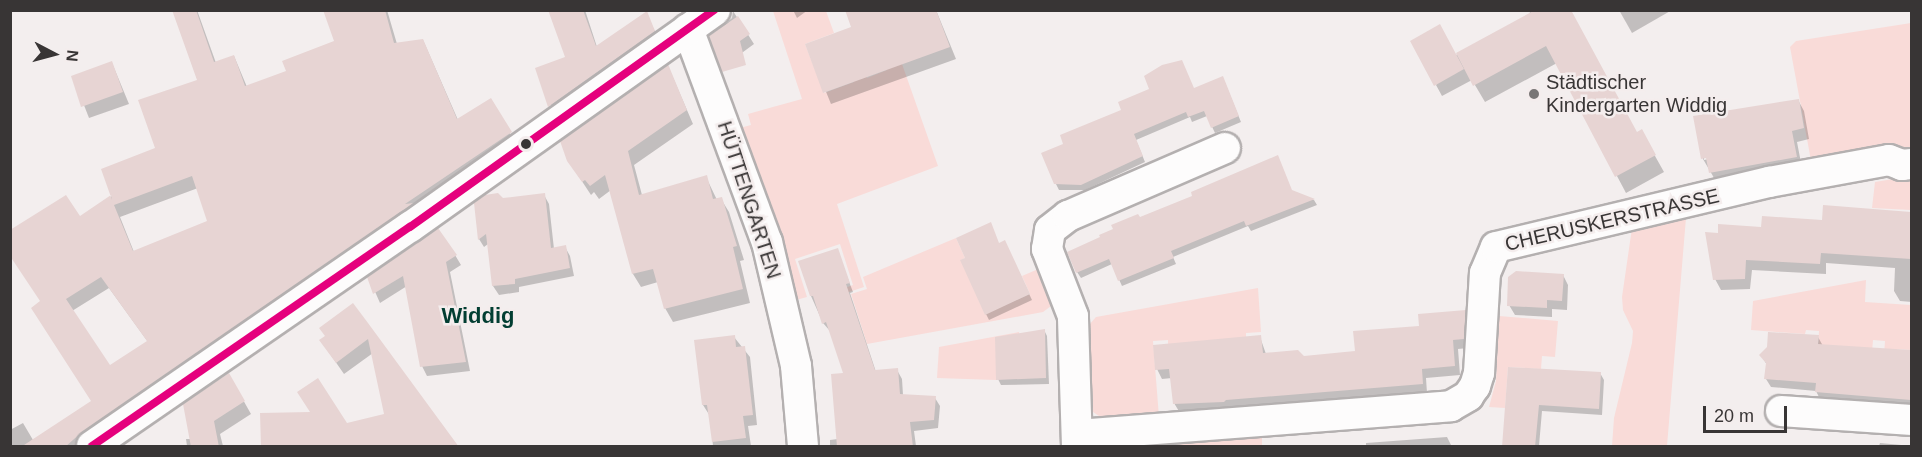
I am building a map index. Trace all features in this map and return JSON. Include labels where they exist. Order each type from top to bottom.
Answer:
[{"type":"street","points":[[98,445],[715,10]]},
{"type":"street","name":"HÜTTENGARTEN","points":[[688,29],[767,242],[796,366],[803,447]]},
{"type":"street","points":[[1078,441],[1073,316],[1047,249],[1050,230],[1068,216],[1225,148]]},
{"type":"street","name":"CHERUSKERSTRASSE","points":[[1078,441],[1451,406],[1468,396],[1475,386],[1479,373],[1485,273],[1496,247],[1769,182],[1889,160],[1902,165],[1911,164]]},
{"type":"street","points":[[1781,411],[1911,420]]},
{"type":"shaded area","points":[[773,11],[826,11],[834,33],[805,44],[824,93],[854,82],[847,64],[860,60],[867,78],[887,70],[874,36],[890,30],[938,166],[837,204],[864,287],[840,295],[839,290],[853,285],[840,244],[795,259],[807,297],[796,300],[778,238],[736,129],[751,125],[748,114],[802,99]]},
{"type":"shaded area","points":[[1911,23],[1911,148],[1812,166],[1790,47],[1796,41]]},
{"type":"shaded area","points":[[1911,176],[1911,210],[1872,208],[1875,182]]},
{"type":"shaded area","points":[[1686,218],[1667,446],[1612,446],[1614,418],[1632,343],[1633,331],[1623,310],[1622,297],[1632,228]]},
{"type":"shaded area","points":[[956,238],[965,258],[961,260],[985,314],[1030,294],[1022,276],[1043,267],[1055,303],[1043,312],[867,344],[851,294],[867,289],[863,277]]},
{"type":"shaded area","points":[[1866,280],[1865,302],[1911,305],[1911,350],[1897,349],[1883,369],[1885,341],[1873,340],[1872,352],[1831,345],[1829,366],[1817,365],[1819,331],[1806,330],[1805,334],[1751,330],[1753,301]]},
{"type":"shaded area","points":[[1258,288],[1261,332],[1246,333],[1246,339],[1168,346],[1168,340],[1153,341],[1159,417],[1105,420],[1093,412],[1089,325],[1096,317]]},
{"type":"shaded area","points":[[1499,316],[1558,321],[1555,357],[1542,356],[1541,369],[1508,367],[1505,408],[1489,407],[1496,381]]},
{"type":"shaded area","points":[[1019,332],[1021,350],[996,380],[937,378],[939,347]]},
{"type":"shaded area","points":[[1262,437],[1262,446],[1118,446],[1162,445]]},
{"type":"building","points":[[172,10],[196,10],[214,62],[234,55],[245,86],[286,71],[282,61],[334,41],[323,10],[385,10],[394,43],[423,39],[457,119],[491,98],[512,132],[405,204],[414,203],[82,432],[65,447],[21,447],[91,401],[31,308],[40,301],[10,256],[10,230],[66,195],[80,216],[110,195],[101,169],[155,148],[138,100],[197,80]],"holes":[[[192,176],[207,221],[133,251],[114,205]],[[101,277],[147,341],[110,365],[66,299]]]},
{"type":"building","points":[[548,10],[583,10],[596,46],[647,11],[655,31],[548,107],[535,68],[565,57]]},
{"type":"building","points":[[845,10],[936,10],[950,47],[823,93],[805,44],[851,27]]},
{"type":"building","points":[[1535,10],[1571,10],[1637,132],[1642,129],[1656,155],[1615,177],[1546,46],[1473,86],[1456,53]]},
{"type":"building","points":[[738,16],[750,34],[740,41],[746,65],[722,72],[709,36]]},
{"type":"building","points":[[1440,24],[1464,69],[1434,86],[1410,41]]},
{"type":"building","points":[[1182,60],[1194,88],[1223,76],[1239,116],[1211,128],[1204,111],[1188,117],[1186,112],[1134,134],[1143,156],[1081,185],[1054,184],[1041,153],[1063,144],[1060,135],[1121,110],[1118,102],[1149,89],[1144,76],[1162,65]]},
{"type":"building","points":[[112,61],[123,92],[81,107],[71,76]]},
{"type":"building","points":[[668,64],[687,110],[628,151],[639,195],[707,175],[713,199],[722,197],[737,246],[733,247],[743,289],[664,309],[653,269],[632,274],[605,175],[590,186],[585,180],[582,182],[567,161],[560,141]]},
{"type":"building","points":[[1799,99],[1804,128],[1792,131],[1797,157],[1709,173],[1706,158],[1701,159],[1693,116]]},
{"type":"building","points":[[1278,155],[1292,190],[1315,199],[1246,226],[1244,221],[1171,251],[1174,258],[1118,281],[1109,259],[1076,273],[1067,252],[1100,237],[1099,235],[1113,229],[1111,225],[1138,214],[1140,217],[1192,196],[1191,192]]},
{"type":"building","points":[[498,193],[503,198],[545,193],[551,248],[566,245],[570,268],[515,279],[515,284],[492,286],[486,234],[478,240],[474,203],[485,195]]},
{"type":"building","points":[[1823,205],[1911,212],[1911,259],[1821,253],[1820,264],[1746,260],[1745,279],[1713,280],[1705,232],[1718,233],[1718,224],[1761,227],[1762,216],[1822,220]]},
{"type":"building","points":[[991,222],[999,243],[1005,240],[1030,294],[985,315],[960,260],[965,258],[956,238]]},
{"type":"building","points":[[438,228],[457,255],[446,262],[466,362],[420,367],[403,276],[373,294],[367,277]]},
{"type":"building","points":[[838,248],[850,283],[846,284],[875,370],[898,368],[900,394],[936,396],[934,420],[910,422],[913,447],[837,447],[831,374],[843,373],[826,322],[822,324],[798,261]]},
{"type":"building","points":[[1516,271],[1564,274],[1562,301],[1547,300],[1547,308],[1507,306],[1508,277]]},
{"type":"building","points":[[353,303],[459,447],[261,447],[260,413],[310,412],[297,392],[318,378],[347,423],[384,414],[368,339],[336,363],[319,340],[325,336],[319,328]]},
{"type":"building","points":[[1466,310],[1464,339],[1453,340],[1455,366],[1422,369],[1423,384],[1226,400],[1224,402],[1173,404],[1169,369],[1155,370],[1153,345],[1261,335],[1263,353],[1298,350],[1304,356],[1355,351],[1353,331],[1419,326],[1418,314]]},
{"type":"building","points":[[1045,329],[1046,378],[996,380],[995,337]]},
{"type":"building","points":[[1768,332],[1819,335],[1818,344],[1911,350],[1911,400],[1815,392],[1816,383],[1764,379],[1766,363],[1759,355],[1767,347]]},
{"type":"building","points":[[735,335],[736,347],[745,346],[753,415],[743,416],[746,438],[712,442],[707,405],[702,405],[694,340]]},
{"type":"building","points":[[1508,367],[1601,372],[1599,409],[1539,405],[1535,447],[1502,447]]},
{"type":"building","points":[[229,373],[245,401],[214,421],[219,447],[191,447],[183,404]]},
{"type":"transit line","points":[[92,446],[410,227],[714,10]]},
{"type":"place","name":"Städtischer Kindergarten Widdig","points":[[1534,94]]},
{"type":"district","name":"Widdig","points":[[478,316]]}]
